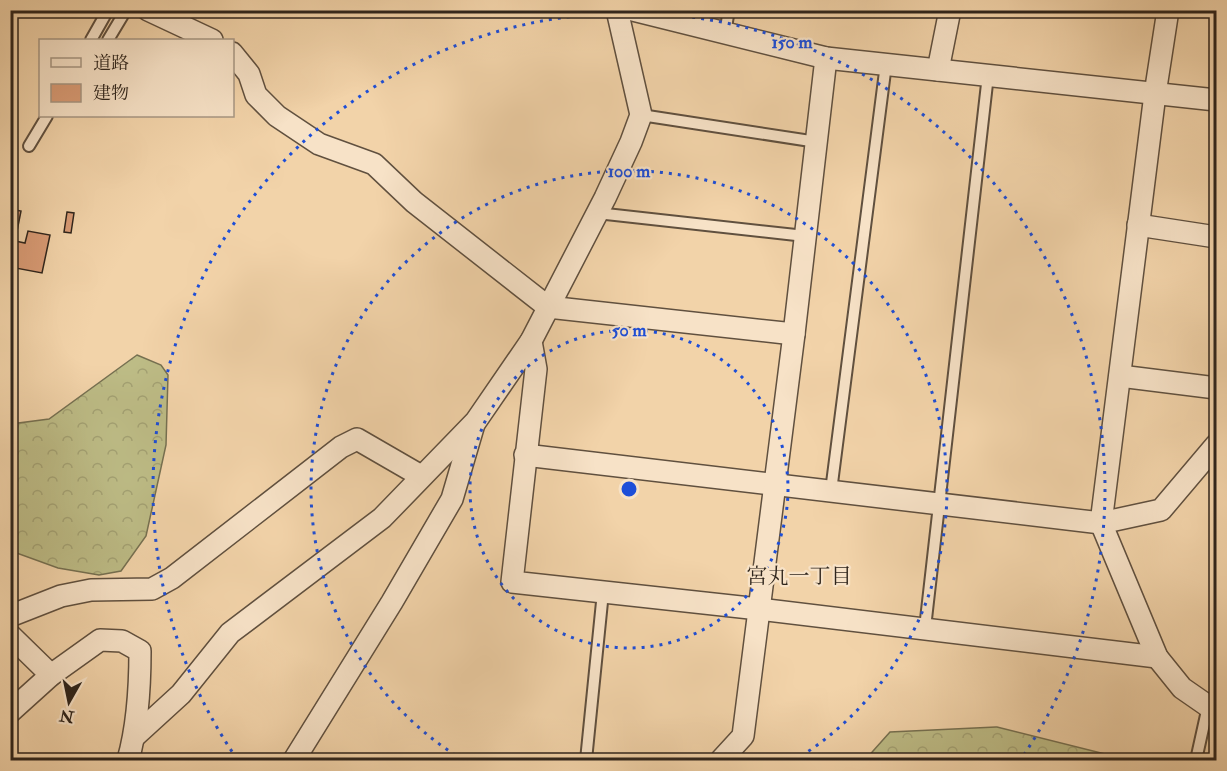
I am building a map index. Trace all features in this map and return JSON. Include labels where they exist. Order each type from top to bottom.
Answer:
[{"type":"street","points":[[148,10],[210,39]]},
{"type":"street","points":[[135,736],[181,694],[230,633],[382,518],[476,421],[531,341],[632,142],[641,115],[617,10]]},
{"type":"street","points":[[633,10],[826,58],[1216,100]]},
{"type":"street","points":[[938,70],[950,10]]},
{"type":"street","points":[[1168,10],[1155,94],[1101,523],[1157,657],[1182,688],[1212,704]]},
{"type":"street","points":[[234,55],[249,74],[256,95],[277,116],[319,144],[374,164],[414,202],[548,307],[794,334]]},
{"type":"street","points":[[721,760],[743,736],[826,58]]},
{"type":"street","points":[[1138,225],[1216,237]]},
{"type":"street","points":[[531,341],[536,369],[512,582],[925,628],[1157,657]]},
{"type":"street","points":[[1120,376],[1216,388]]},
{"type":"street","points":[[294,760],[392,602],[452,499],[476,421]]},
{"type":"street","points":[[10,616],[61,596],[91,591],[152,589],[172,578],[341,447],[357,439],[421,476]]},
{"type":"street","points":[[525,455],[1101,523],[1161,510],[1216,445]]},
{"type":"street","points":[[10,636],[51,675]]},
{"type":"street","points":[[15,703],[100,640],[122,641],[140,651],[135,736],[128,760]]},
{"type":"lane","points":[[92,39],[108,10]]},
{"type":"lane","points":[[109,39],[126,10]]},
{"type":"lane","points":[[725,33],[729,10]]},
{"type":"lane","points":[[831,491],[886,64]]},
{"type":"lane","points":[[925,628],[988,75]]},
{"type":"lane","points":[[641,115],[816,142]]},
{"type":"lane","points":[[29,146],[46,117]]},
{"type":"lane","points":[[597,213],[805,237]]},
{"type":"lane","points":[[586,760],[603,592]]},
{"type":"lane","points":[[1197,760],[1212,704]]},
{"type":"green space","points":[[137,355],[161,365],[168,375],[166,445],[146,536],[121,571],[99,575],[58,568],[11,551],[11,424],[49,419]]},
{"type":"green space","points":[[996,727],[1129,760],[865,760],[890,732]]},
{"type":"building","points":[[10,209],[21,211],[15,241],[25,243],[28,231],[50,235],[42,273],[10,267]]},
{"type":"building","points":[[67,212],[74,213],[71,233],[64,232]]},
{"type":"district","name":"宮丸一丁目","points":[[799,576]]}]
